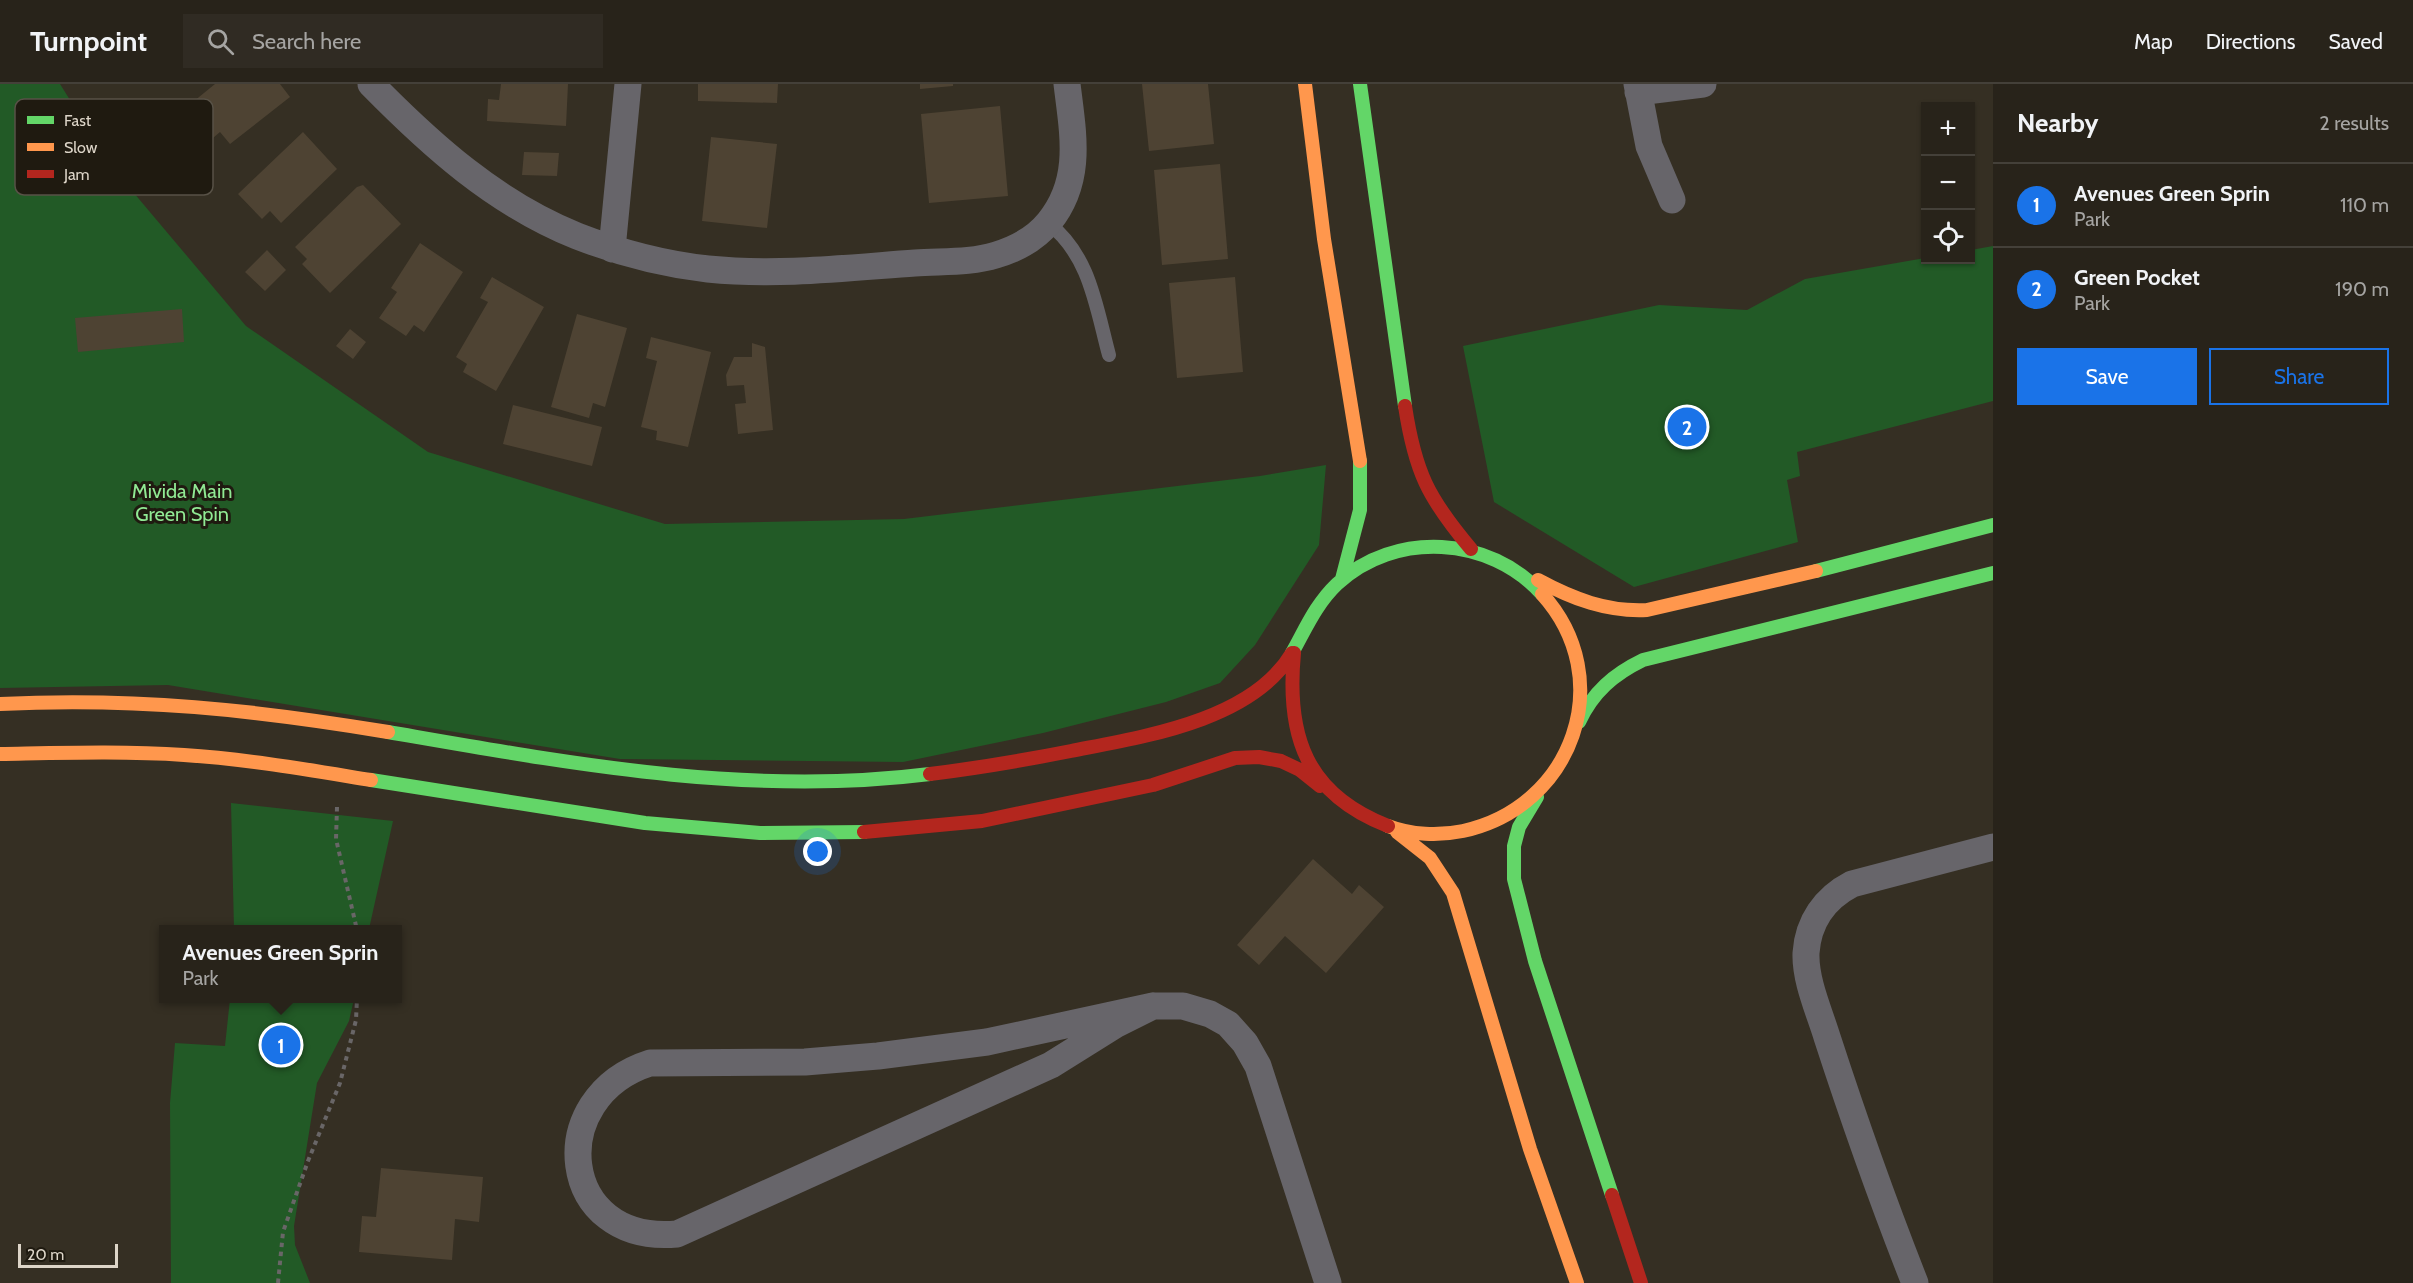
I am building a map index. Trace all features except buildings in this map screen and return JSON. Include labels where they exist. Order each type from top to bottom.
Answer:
[{"type":"street","points":[[371,84],[441,150],[506,201],[567,231],[612,249],[658,261],[706,269],[754,273],[803,272],[994,256],[1014,249],[1032,238],[1048,223],[1061,205],[1071,184],[1075,162],[1068,84]]},
{"type":"street","points":[[612,249],[628,84]]},
{"type":"street","points":[[1305,84],[1324,239],[1361,468],[1360,510],[1342,579]]},
{"type":"street","points":[[1360,84],[1411,448],[1420,480],[1431,502],[1471,549]]},
{"type":"street","points":[[1672,200],[1649,146],[1637,88],[1703,84]]},
{"type":"street","points":[[1349,810],[1318,779],[1298,740],[1289,697],[1294,653],[1312,613],[1342,579],[1381,556],[1425,545],[1471,549],[1512,566],[1577,599],[1614,610],[1631,612],[1670,606],[1956,541],[1993,525]]},
{"type":"street","points":[[1512,566],[1537,585],[1557,608],[1571,635],[1580,665],[1581,695],[1577,726]]},
{"type":"street","points":[[1641,1283],[1542,984],[1514,879],[1514,846],[1519,827],[1528,809],[1559,769],[1584,710],[1608,679],[1643,660],[1962,575],[1993,573]]},
{"type":"street","points":[[0,704],[134,701],[201,706],[274,714],[581,764],[683,776],[807,783],[960,770],[1147,736],[1227,711],[1250,696],[1294,653]]},
{"type":"street","points":[[0,754],[113,752],[184,755],[257,762],[339,774],[645,823],[760,833],[841,834],[982,821],[1153,785],[1234,758],[1258,758],[1281,761],[1299,770],[1349,810],[1372,823],[1397,832],[1443,837],[1488,827],[1528,803],[1559,769]]},
{"type":"street","points":[[1397,832],[1427,854],[1441,870],[1453,893],[1530,1149],[1577,1283]]},
{"type":"street","points":[[1915,1283],[1843,1085],[1815,998],[1808,971],[1808,940],[1813,922],[1826,903],[1838,891],[1852,884],[1993,847]]},
{"type":"street","points":[[1153,1006],[1115,1024],[1051,1065],[677,1234],[638,1234],[619,1225],[591,1198],[582,1182],[578,1162],[585,1119],[596,1099],[613,1081],[633,1068],[650,1063],[805,1062],[878,1056],[987,1042],[1153,1006],[1183,1006],[1210,1014],[1228,1024],[1245,1043],[1258,1066],[1328,1283]]},
{"type":"lane","points":[[1048,223],[1070,243],[1084,267],[1108,356]]},
{"type":"path","points":[[339,774],[336,839],[356,925]]},
{"type":"path","points":[[278,1283],[283,1232],[308,1161],[340,1083],[356,1020],[357,1003]]},
{"type":"green space","name":"Mivida Main Green Spin","points":[[0,84],[60,84],[69,99],[15,99],[15,195],[136,195],[246,326],[428,452],[665,524],[904,519],[1260,476],[1326,465],[1319,545],[1255,645],[1220,683],[1166,702],[1043,733],[903,762],[620,759],[168,685],[0,688]]},
{"type":"green space","points":[[1993,246],[1993,401],[1797,452],[1800,476],[1787,480],[1798,542],[1634,587],[1494,502],[1463,346],[1659,305],[1747,310],[1805,279],[1921,259],[1921,264],[1975,264],[1975,249]]},
{"type":"green space","points":[[231,803],[393,821],[370,925],[234,925]]},
{"type":"green space","points":[[230,1003],[353,1003],[349,1021],[317,1083],[294,1226],[295,1245],[310,1283],[171,1283],[170,1103],[175,1043],[225,1046]]},
{"type":"traffic: fast","points":[[1360,84],[1405,406]]},
{"type":"traffic: fast","points":[[1342,579],[1360,510],[1360,461]]},
{"type":"traffic: fast","points":[[1816,571],[1993,525]]},
{"type":"traffic: fast","points":[[1292,653],[1317,608],[1337,584],[1360,567],[1386,555],[1414,548],[1442,547],[1470,551],[1496,560],[1521,575],[1542,594]]},
{"type":"traffic: fast","points":[[1579,722],[1605,685],[1623,671],[1643,660],[1993,573]]},
{"type":"traffic: fast","points":[[388,732],[590,765],[726,779],[793,782],[862,780],[930,774]]},
{"type":"traffic: fast","points":[[371,780],[645,823],[760,833],[864,832]]},
{"type":"traffic: fast","points":[[1537,797],[1519,827],[1514,846],[1514,879],[1535,961],[1612,1195]]},
{"type":"traffic: slow","points":[[1305,84],[1324,239],[1360,461]]},
{"type":"traffic: slow","points":[[1538,580],[1591,603],[1618,609],[1647,610],[1816,571]]},
{"type":"traffic: slow","points":[[1388,826],[1425,834],[1463,831],[1501,817],[1533,796],[1557,768],[1573,735],[1580,700],[1578,664],[1565,628],[1542,594]]},
{"type":"traffic: slow","points":[[0,704],[99,702],[195,707],[291,717],[388,732]]},
{"type":"traffic: slow","points":[[0,754],[184,755],[255,762],[371,780]]},
{"type":"traffic: slow","points":[[1397,832],[1430,858],[1453,893],[1530,1149],[1577,1283]]},
{"type":"traffic: jam","points":[[1405,406],[1413,449],[1426,483],[1444,514],[1471,549]]},
{"type":"traffic: jam","points":[[930,774],[1099,746],[1162,732],[1193,722],[1251,695],[1274,676],[1292,653]]},
{"type":"traffic: jam","points":[[1294,653],[1292,683],[1294,711],[1307,759],[1320,779],[1338,797],[1360,813],[1388,826]]},
{"type":"traffic: jam","points":[[864,832],[982,821],[1153,785],[1235,758],[1259,757],[1281,761],[1300,770],[1320,786]]},
{"type":"traffic: jam","points":[[1612,1195],[1641,1283]]},
{"type":"place","name":"Green Pocket","points":[[1687,427]]},
{"type":"place","name":"Avenues Green Sprin","points":[[281,1045]]}]
